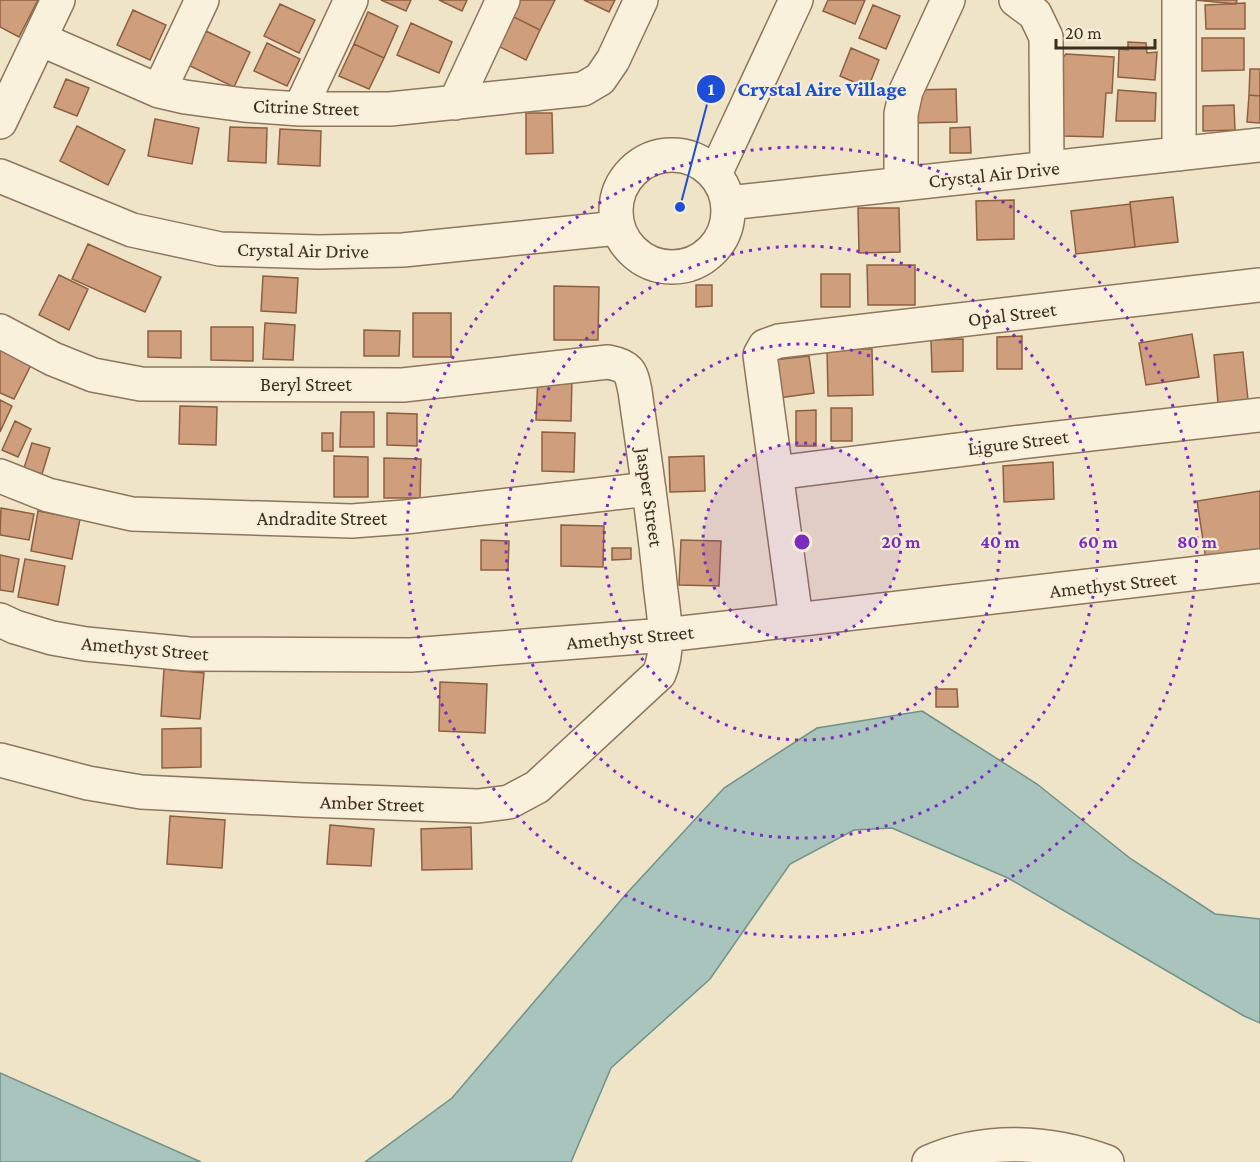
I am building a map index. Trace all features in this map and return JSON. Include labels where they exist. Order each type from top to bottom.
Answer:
[{"type":"street","points":[[0,122],[58,0]]},
{"type":"street","points":[[159,91],[202,0]]},
{"type":"street","points":[[300,109],[351,0]]},
{"type":"street","points":[[455,103],[503,0]]},
{"type":"street","name":"Citrine Street","points":[[40,39],[159,91],[185,97],[244,105],[300,109],[390,109],[583,89],[600,78],[613,60],[641,0]]},
{"type":"street","points":[[721,188],[796,0]]},
{"type":"street","points":[[901,184],[901,114],[906,91],[948,0]]},
{"type":"street","points":[[1016,0],[1035,14],[1046,37],[1047,168]]},
{"type":"street","points":[[1179,0],[1179,154]]},
{"type":"street","name":"Crystal Air Drive","points":[[721,188],[901,184],[1260,145]]},
{"type":"street","points":[[663,154],[682,154],[700,161],[721,188],[728,221],[721,239],[709,253],[693,264],[675,268],[657,266],[640,258],[626,245],[618,228],[615,209],[619,190],[629,173],[644,161],[663,154]]},
{"type":"street","name":"Crystal Air Drive","points":[[0,176],[132,230],[220,249],[319,252],[403,250],[618,228]]},
{"type":"street","name":"Opal Street","points":[[776,472],[760,355],[765,346],[779,341],[1260,285]]},
{"type":"street","name":"Beryl Street","points":[[0,332],[52,359],[93,375],[141,384],[403,385],[608,362],[621,364]]},
{"type":"street","name":"Jasper Street","points":[[621,364],[631,373],[633,382],[649,489],[665,635]]},
{"type":"street","name":"Ligure Street","points":[[776,472],[1260,415]]},
{"type":"street","points":[[776,472],[796,619]]},
{"type":"street","name":"Andradite Street","points":[[0,476],[48,495],[132,514],[352,521],[649,489]]},
{"type":"street","name":"Amethyst Street","points":[[0,620],[15,627],[63,640],[189,654],[411,655],[665,635],[1260,566]]},
{"type":"street","points":[[1226,571],[1260,590]]},
{"type":"street","name":"Amber Street","points":[[0,760],[88,783],[141,792],[304,801],[478,806],[509,802],[537,787],[659,675],[664,661],[665,635]]},
{"type":"street","points":[[929,1162],[968,1148],[1001,1144],[1043,1146],[1107,1162]]},
{"type":"water","points":[[922,711],[1037,784],[1131,859],[1215,914],[1260,919],[1260,1023],[1244,1016],[1008,878],[892,828],[854,830],[790,864],[710,979],[611,1068],[571,1162],[365,1162],[452,1098],[627,893],[724,788],[817,728]]},
{"type":"water","points":[[0,1073],[201,1162],[0,1162]]},
{"type":"building","points":[[0,0],[38,0],[19,37],[0,27]]},
{"type":"building","points":[[381,0],[411,0],[406,11]]},
{"type":"building","points":[[439,0],[467,0],[462,11]]},
{"type":"building","points":[[513,0],[555,0],[540,30],[506,13]]},
{"type":"building","points":[[584,0],[615,0],[609,12]]},
{"type":"building","points":[[828,0],[865,0],[855,24],[823,11]]},
{"type":"building","points":[[1194,0],[1237,0],[1236,4]]},
{"type":"building","points":[[1245,3],[1245,29],[1206,29],[1205,5]]},
{"type":"building","points":[[280,4],[315,20],[299,53],[264,36]]},
{"type":"building","points":[[873,5],[900,16],[886,49],[859,38]]},
{"type":"building","points":[[133,10],[166,25],[150,60],[117,45]]},
{"type":"building","points":[[368,12],[398,26],[384,58],[354,44]]},
{"type":"building","points":[[506,13],[540,30],[526,60],[492,43]]},
{"type":"building","points":[[411,23],[452,42],[439,73],[397,55]]},
{"type":"building","points":[[206,31],[250,52],[234,87],[190,66]]},
{"type":"building","points":[[1202,38],[1244,38],[1244,70],[1202,71]]},
{"type":"building","points":[[1128,42],[1146,43],[1147,53],[1157,52],[1155,80],[1118,77],[1119,49],[1128,50]]},
{"type":"building","points":[[267,43],[300,59],[287,86],[254,71]]},
{"type":"building","points":[[354,44],[384,58],[369,89],[339,76]]},
{"type":"building","points":[[851,48],[879,60],[868,88],[840,76]]},
{"type":"building","points":[[1066,54],[1114,57],[1112,93],[1106,93],[1103,137],[1062,136],[1054,67]]},
{"type":"building","points":[[1250,69],[1260,69],[1260,96],[1249,95]]},
{"type":"building","points":[[66,79],[89,88],[77,116],[54,107]]},
{"type":"building","points":[[956,89],[957,122],[912,123],[911,90]]},
{"type":"building","points":[[1118,90],[1156,93],[1155,121],[1116,121]]},
{"type":"building","points":[[1249,95],[1260,96],[1260,123],[1247,122]]},
{"type":"building","points":[[1234,105],[1235,130],[1203,131],[1203,106]]},
{"type":"building","points":[[526,113],[552,113],[553,153],[526,154]]},
{"type":"building","points":[[155,119],[199,128],[192,164],[148,156]]},
{"type":"building","points":[[77,126],[125,150],[108,185],[60,161]]},
{"type":"building","points":[[230,127],[267,128],[266,163],[228,161]]},
{"type":"building","points":[[970,127],[971,153],[950,153],[950,128]]},
{"type":"building","points":[[280,129],[321,131],[320,166],[278,164]]},
{"type":"building","points":[[1173,197],[1178,242],[1135,247],[1130,202]]},
{"type":"building","points":[[1014,200],[1014,239],[977,240],[976,201]]},
{"type":"building","points":[[1130,204],[1135,247],[1076,254],[1071,211]]},
{"type":"building","points":[[858,208],[899,208],[900,252],[859,253]]},
{"type":"building","points":[[88,244],[161,277],[145,312],[72,279]]},
{"type":"building","points":[[867,265],[915,265],[915,305],[868,305]]},
{"type":"building","points":[[821,274],[850,274],[850,307],[821,307]]},
{"type":"building","points":[[59,275],[88,289],[69,330],[39,315]]},
{"type":"building","points":[[263,276],[298,278],[296,313],[261,311]]},
{"type":"building","points":[[696,285],[712,285],[712,306],[696,307]]},
{"type":"building","points":[[554,286],[599,287],[598,340],[554,340]]},
{"type":"building","points":[[413,313],[451,313],[451,357],[413,357]]},
{"type":"building","points":[[265,323],[295,325],[293,360],[263,359]]},
{"type":"building","points":[[211,327],[253,327],[253,361],[211,360]]},
{"type":"building","points":[[364,330],[400,331],[399,356],[364,356]]},
{"type":"building","points":[[148,331],[181,331],[181,358],[148,357]]},
{"type":"building","points":[[1192,334],[1199,377],[1146,385],[1139,343]]},
{"type":"building","points":[[1022,336],[1022,369],[997,369],[997,337]]},
{"type":"building","points":[[963,339],[963,371],[932,372],[931,340]]},
{"type":"building","points":[[0,348],[36,355],[14,399],[0,393]]},
{"type":"building","points":[[827,349],[872,349],[873,395],[828,396]]},
{"type":"building","points":[[1243,352],[1248,400],[1218,403],[1214,355]]},
{"type":"building","points":[[809,356],[814,393],[779,398],[774,360]]},
{"type":"building","points":[[538,377],[572,377],[571,421],[536,420]]},
{"type":"building","points":[[0,400],[12,406],[0,432]]},
{"type":"building","points":[[180,406],[217,407],[216,445],[179,444]]},
{"type":"building","points":[[831,408],[852,408],[852,441],[831,441]]},
{"type":"building","points":[[816,410],[816,446],[796,446],[796,411]]},
{"type":"building","points":[[341,412],[374,412],[374,447],[340,447]]},
{"type":"building","points":[[387,413],[417,414],[417,446],[387,445]]},
{"type":"building","points":[[15,421],[31,429],[18,457],[2,450]]},
{"type":"building","points":[[542,432],[575,433],[574,472],[542,471]]},
{"type":"building","points":[[322,433],[333,433],[333,451],[322,451]]},
{"type":"building","points":[[32,443],[50,448],[42,474],[24,468]]},
{"type":"building","points":[[334,456],[368,457],[368,497],[334,497]]},
{"type":"building","points":[[704,456],[705,491],[670,492],[669,457]]},
{"type":"building","points":[[384,458],[421,459],[420,498],[384,498]]},
{"type":"building","points":[[1053,462],[1054,499],[1004,502],[1003,466]]},
{"type":"building","points":[[1260,491],[1260,551],[1206,560],[1197,501]]},
{"type":"building","points":[[1,508],[34,514],[29,540],[0,535]]},
{"type":"building","points":[[38,511],[80,519],[72,559],[31,551]]},
{"type":"building","points":[[561,525],[604,526],[603,567],[561,566]]},
{"type":"building","points":[[481,540],[509,541],[508,570],[481,570]]},
{"type":"building","points":[[681,540],[721,541],[719,586],[679,585]]},
{"type":"building","points":[[612,548],[631,548],[631,559],[612,560]]},
{"type":"building","points":[[0,555],[19,559],[13,592],[0,590]]},
{"type":"building","points":[[25,559],[65,566],[58,605],[18,597]]},
{"type":"building","points":[[164,669],[204,673],[200,719],[161,716]]},
{"type":"building","points":[[440,682],[487,684],[485,733],[439,731]]},
{"type":"building","points":[[936,689],[957,689],[958,707],[936,707]]},
{"type":"building","points":[[201,728],[201,767],[162,768],[162,729]]},
{"type":"building","points":[[170,816],[225,820],[222,868],[167,864]]},
{"type":"building","points":[[330,825],[374,829],[371,866],[327,864]]},
{"type":"building","points":[[471,827],[472,869],[422,870],[421,829]]},
{"type":"place","name":"Crystal Aire Village","points":[[680,207]]}]
